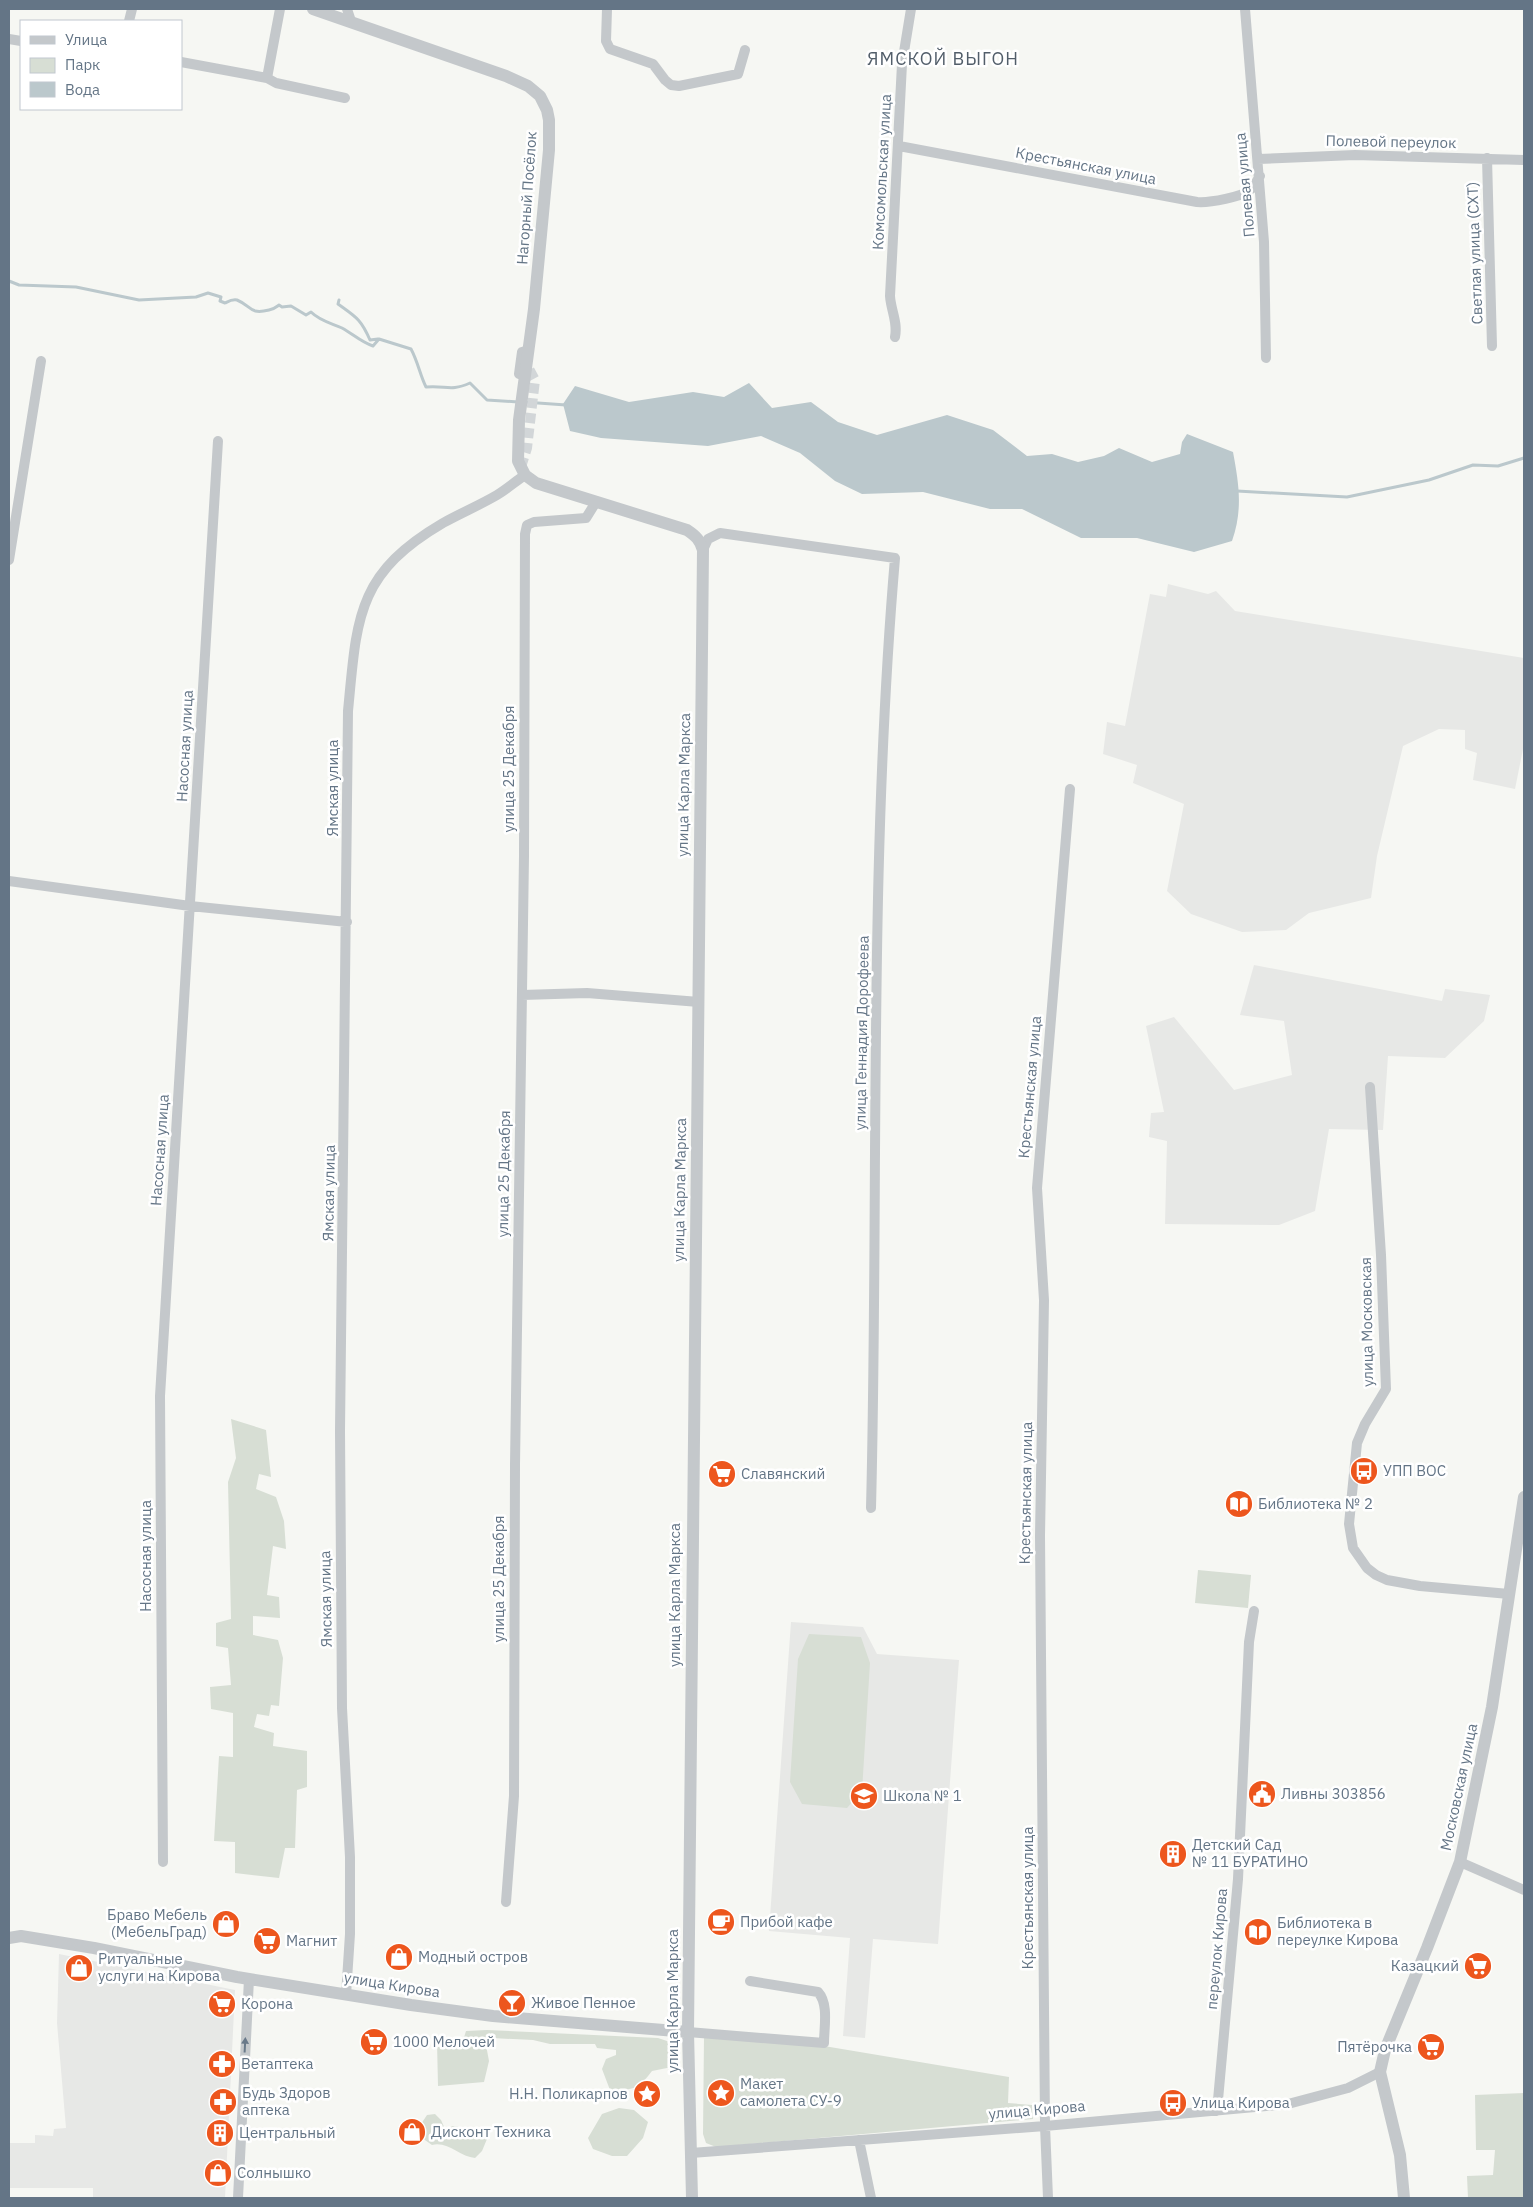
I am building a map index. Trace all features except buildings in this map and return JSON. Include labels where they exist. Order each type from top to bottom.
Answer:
[{"type":"street","points":[[267,78],[280,9]]},
{"type":"street","name":"Нагорный Посёлок","points":[[313,9],[349,15],[513,78],[535,91],[543,100],[548,110],[549,150],[534,309],[519,420],[518,461],[525,475]]},
{"type":"street","points":[[607,9],[606,41],[610,49],[653,64],[671,84],[679,86],[738,74],[745,50]]},
{"type":"street","name":"Комсомольская улица","points":[[895,337],[896,318],[891,307],[890,296],[902,64],[911,9]]},
{"type":"street","name":"Полевая улица","points":[[1245,9],[1264,242],[1266,358]]},
{"type":"street","points":[[182,62],[267,78],[276,83],[345,98]]},
{"type":"street","name":"Крестьянская улица","points":[[898,146],[1197,202],[1216,200],[1251,190],[1260,176]]},
{"type":"street","name":"Полевой переулок","points":[[1258,159],[1355,155],[1524,160]]},
{"type":"street","name":"Светлая улица (СХТ)","points":[[1487,158],[1492,346]]},
{"type":"street","points":[[9,560],[41,361]]},
{"type":"street","name":"Насосная улица","points":[[163,1862],[160,1396],[218,440]]},
{"type":"street","points":[[525,475],[549,488],[687,530],[700,542],[703,550]]},
{"type":"street","name":"Ямская улица","points":[[346,1995],[350,1934],[350,1857],[342,1708],[340,1431],[348,711],[353,658],[364,605],[379,576],[396,557],[417,539],[497,495],[525,475]]},
{"type":"street","name":"улица 25 Декабря","points":[[506,1902],[514,1796],[515,1474],[526,529],[527,525],[534,522],[583,520],[589,516],[596,502]]},
{"type":"street","name":"улица Геннадия Дорофеева","points":[[703,550],[708,539],[720,533],[895,558],[888,646],[877,953],[871,1508]]},
{"type":"street","name":"улица Карла Маркса","points":[[692,2198],[688,2032],[703,550]]},
{"type":"street","name":"Крестьянская улица","points":[[1048,2198],[1045,2126],[1040,1546],[1044,1300],[1037,1188],[1070,790]]},
{"type":"street","points":[[9,882],[190,906],[347,922]]},
{"type":"street","points":[[522,995],[587,993],[698,1002]]},
{"type":"street","name":"улица Московская","points":[[1370,1087],[1381,1255],[1386,1389],[1357,1443],[1348,1524],[1352,1548],[1367,1568],[1376,1575],[1392,1581],[1509,1594]]},
{"type":"street","name":"Московская улица","points":[[1380,2072],[1385,2050],[1428,1948],[1460,1862],[1492,1707],[1524,1497]]},
{"type":"street","name":"переулок Кирова","points":[[1217,2111],[1238,1879],[1249,1642],[1254,1611]]},
{"type":"street","points":[[1460,1862],[1524,1890]]},
{"type":"street","name":"улица Кирова","points":[[13,1936],[94,1948],[346,1995],[493,2016],[688,2032]]},
{"type":"street","points":[[238,2198],[249,1978]]},
{"type":"street","points":[[688,2032],[824,2043],[824,2009],[822,1997],[818,1992],[750,1981]]},
{"type":"street","points":[[1380,2072],[1400,2155],[1404,2198]]},
{"type":"street","name":"улица Кирова","points":[[691,2153],[1045,2126],[1288,2104],[1348,2088],[1380,2072]]},
{"type":"street","points":[[859,2140],[871,2198]]},
{"type":"shaded area","points":[[1168,584],[1208,594],[1216,591],[1235,611],[1524,658],[1524,744],[1515,789],[1473,780],[1477,753],[1465,749],[1465,730],[1439,729],[1403,746],[1377,856],[1371,898],[1309,913],[1286,930],[1242,932],[1191,914],[1167,891],[1184,804],[1133,783],[1137,765],[1103,754],[1107,722],[1125,726],[1150,594],[1166,597]]},
{"type":"shaded area","points":[[1254,965],[1442,1001],[1445,989],[1490,995],[1484,1021],[1445,1058],[1388,1056],[1383,1130],[1329,1129],[1315,1211],[1279,1225],[1165,1224],[1167,1141],[1149,1137],[1151,1113],[1164,1112],[1146,1026],[1174,1017],[1234,1090],[1292,1075],[1284,1021],[1240,1015]]},
{"type":"shaded area","name":"Школа № 1","points":[[791,1622],[863,1627],[877,1654],[959,1660],[938,1944],[873,1939],[865,2038],[843,2036],[850,1938],[769,1931]]},
{"type":"shaded area","points":[[59,1954],[235,1990],[225,2198],[93,2198],[93,2188],[9,2188],[9,2143],[35,2143],[35,2135],[53,2136],[54,2129],[66,2128],[57,2023]]},
{"type":"green space","points":[[231,1419],[266,1430],[271,1477],[259,1474],[256,1489],[276,1497],[284,1521],[286,1549],[273,1546],[267,1595],[279,1597],[280,1618],[253,1616],[253,1635],[278,1640],[283,1658],[279,1706],[271,1705],[269,1716],[257,1714],[254,1727],[274,1733],[273,1746],[307,1751],[307,1787],[297,1790],[295,1848],[285,1848],[279,1878],[235,1873],[235,1842],[214,1841],[219,1756],[233,1757],[233,1713],[211,1709],[210,1687],[231,1685],[228,1648],[216,1646],[216,1623],[231,1619],[228,1482],[236,1458]]},
{"type":"green space","points":[[1198,1570],[1251,1575],[1248,1608],[1195,1603]]},
{"type":"green space","points":[[809,1634],[861,1637],[870,1663],[862,1791],[847,1808],[802,1804],[790,1782],[798,1659]]},
{"type":"green space","points":[[487,2030],[658,2038],[670,2042],[673,2051],[672,2067],[652,2071],[643,2082],[634,2088],[610,2090],[602,2069],[606,2059],[616,2055],[616,2050],[597,2048],[595,2044],[550,2044],[533,2040],[492,2038],[486,2045],[489,2061],[484,2082],[438,2086],[437,2042],[462,2044],[466,2031]]},
{"type":"green space","points":[[704,2037],[824,2046],[1009,2077],[1008,2103],[1032,2105],[1033,2119],[716,2147],[706,2143],[703,2134]]},
{"type":"green space","points":[[1524,2093],[1524,2198],[1468,2198],[1467,2176],[1493,2175],[1495,2150],[1476,2150],[1475,2095]]},
{"type":"green space","points":[[619,2108],[634,2110],[648,2122],[643,2138],[627,2156],[612,2156],[593,2149],[588,2138],[602,2114]]},
{"type":"green space","points":[[435,2114],[441,2120],[445,2129],[453,2126],[463,2128],[467,2135],[481,2131],[487,2139],[482,2151],[475,2158],[470,2157],[443,2145],[432,2145],[422,2138],[421,2124],[427,2115]]},
{"type":"water","points":[[749,383],[772,408],[811,402],[838,422],[877,435],[947,415],[993,430],[1027,456],[1052,454],[1078,462],[1104,456],[1119,448],[1152,462],[1180,454],[1182,442],[1187,434],[1233,452],[1237,475],[1239,508],[1232,541],[1194,552],[1137,538],[1081,538],[1022,509],[990,509],[923,492],[862,494],[835,481],[800,453],[761,436],[708,446],[601,438],[570,431],[563,404],[575,386],[629,402],[693,392],[724,397]]},
{"type":"waterway","points":[[9,281],[19,285],[76,287],[139,300],[196,297],[208,293],[221,297],[220,301],[225,303],[237,300],[254,311],[272,309],[279,305],[282,307],[291,306],[306,315],[311,312],[322,320],[342,328],[373,346],[379,339],[411,349],[426,387],[453,388],[470,383],[487,400],[518,402]]},
{"type":"waterway","points":[[339,300],[338,304],[357,319],[364,327],[370,340],[378,339]]},
{"type":"waterway","points":[[524,402],[566,405]]},
{"type":"waterway","points":[[1237,491],[1347,497],[1429,480],[1473,465],[1498,466],[1524,458]]},
{"type":"tunnel","points":[[521,467],[527,448],[535,380],[527,365]]},
{"type":"place","name":"УПП ВОС","points":[[1364,1471]]},
{"type":"place","name":"Славянский","points":[[722,1474]]},
{"type":"place","name":"Библиотека № 2","points":[[1239,1504]]},
{"type":"place","name":"Ливны 303856","points":[[1262,1794]]},
{"type":"place","name":"Школа № 1","points":[[864,1796]]},
{"type":"place","name":"Детский Сад № 11 БУРАТИНО","points":[[1173,1854]]},
{"type":"place","name":"Прибой кафе","points":[[721,1922]]},
{"type":"place","name":"Браво Мебель (МебельГрад)","points":[[226,1924]]},
{"type":"place","name":"Библиотека в переулке Кирова","points":[[1258,1932]]},
{"type":"place","name":"Магнит","points":[[267,1941]]},
{"type":"place","name":"Модный остров","points":[[399,1957]]},
{"type":"place","name":"Казацкий","points":[[1478,1966]]},
{"type":"place","name":"Ритуальные услуги на Кирова","points":[[79,1968]]},
{"type":"place","name":"Живое Пенное","points":[[512,2003]]},
{"type":"place","name":"Корона","points":[[222,2004]]},
{"type":"place","name":"1000 Мелочей","points":[[374,2042]]},
{"type":"place","name":"Пятёрочка","points":[[1431,2047]]},
{"type":"place","name":"Ветаптека","points":[[222,2064]]},
{"type":"place","name":"Макет самолета СУ-9","points":[[721,2093]]},
{"type":"place","name":"Н.Н. Поликарпов","points":[[647,2094]]},
{"type":"place","name":"Будь Здоров аптека","points":[[223,2102]]},
{"type":"place","name":"Улица Кирова","points":[[1173,2103]]},
{"type":"place","name":"Дисконт Техника","points":[[412,2132]]},
{"type":"place","name":"Центральный","points":[[220,2133]]},
{"type":"place","name":"Солнышко","points":[[218,2173]]},
{"type":"district","name":"ЯМСКОЙ ВЫГОН","points":[[943,59]]}]
